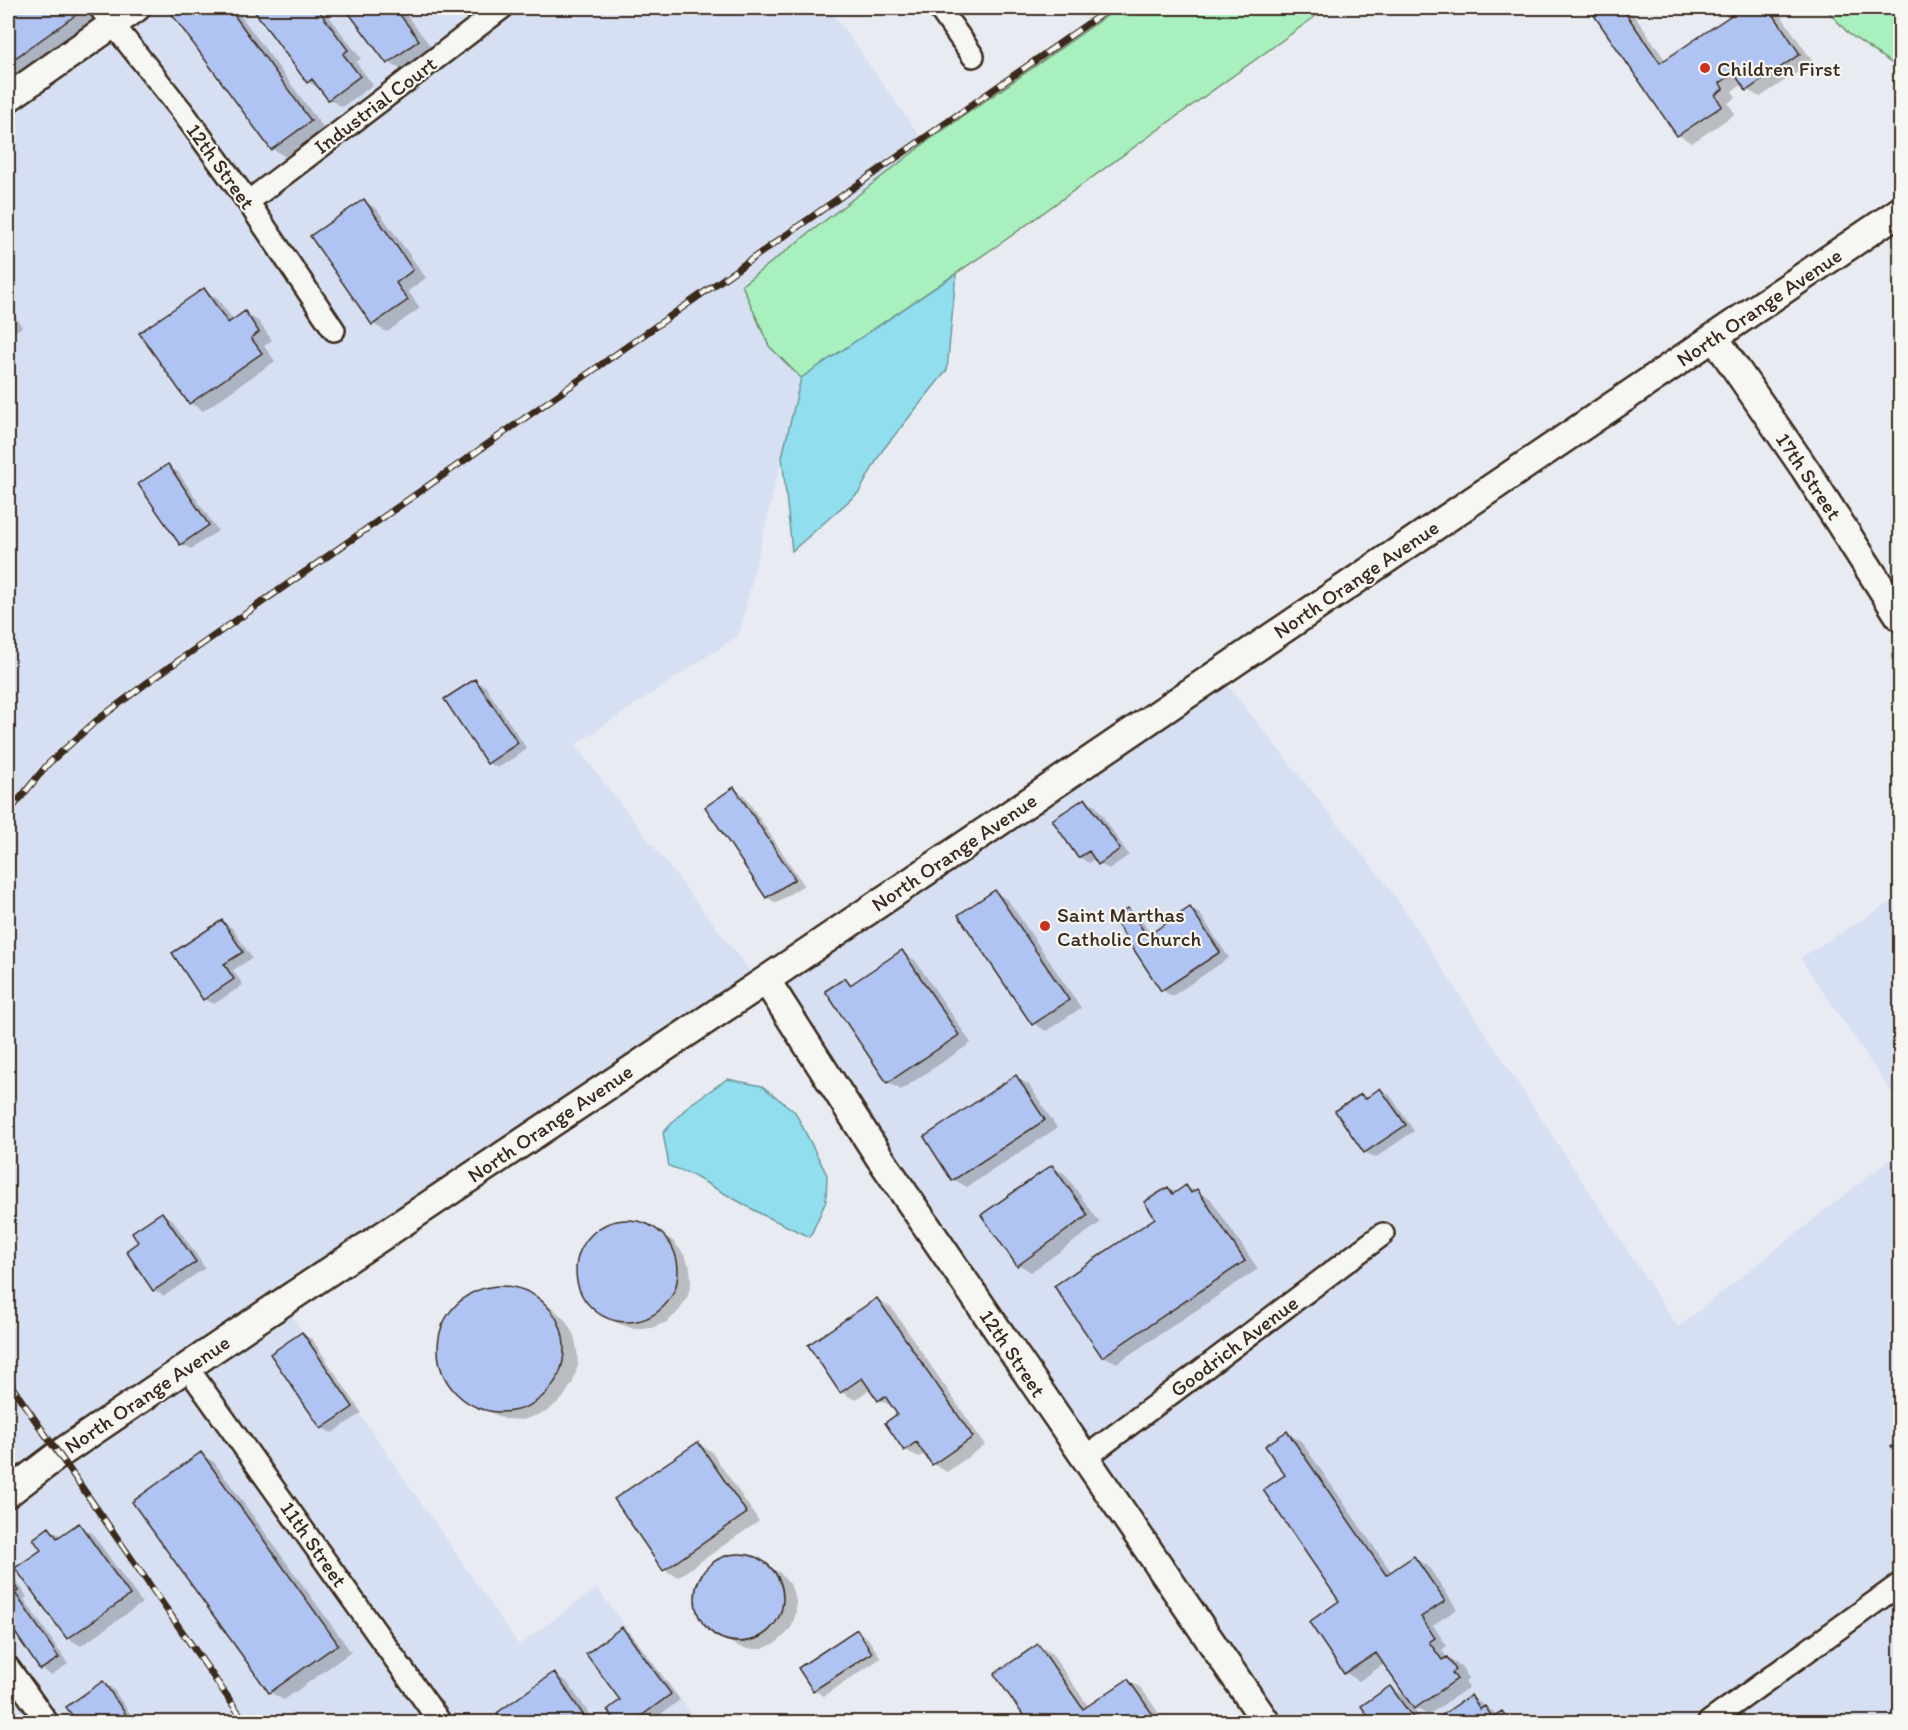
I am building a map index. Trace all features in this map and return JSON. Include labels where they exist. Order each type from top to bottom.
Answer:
[{"type":"street","points":[[8,98],[107,16],[136,8]]},
{"type":"street","name":"Industrial Court","points":[[248,202],[502,8]]},
{"type":"street","points":[[939,8],[973,56]]},
{"type":"street","name":"12th Street","points":[[107,16],[182,111],[248,202],[334,330]]},
{"type":"street","name":"North Orange Avenue","points":[[8,1493],[58,1455],[474,1173],[766,980],[1900,211]]},
{"type":"street","name":"17th Street","points":[[1714,337],[1805,469],[1900,617]]},
{"type":"street","name":"12th Street","points":[[766,980],[880,1158],[1266,1722]]},
{"type":"street","name":"Goodrich Avenue","points":[[1085,1458],[1383,1234]]},
{"type":"street","name":"11th Street","points":[[188,1367],[440,1722]]},
{"type":"street","points":[[1708,1722],[1900,1584]]},
{"type":"street","points":[[8,1667],[47,1722]]},
{"type":"shaded area","points":[[8,8],[87,8],[98,24],[8,86]]},
{"type":"shaded area","points":[[153,8],[486,8],[251,187],[191,104],[128,26]]},
{"type":"shaded area","points":[[519,8],[829,8],[925,143],[742,285],[769,346],[801,378],[739,635],[575,745],[754,976],[8,1480],[8,110],[110,39],[173,117],[240,209],[331,344],[349,331],[263,203]]},
{"type":"shaded area","points":[[1224,681],[1393,893],[1678,1327],[1900,1151],[1900,1572],[1692,1722],[1279,1722],[1100,1460],[1397,1234],[1385,1219],[1088,1443],[889,1152],[781,982]]},
{"type":"shaded area","points":[[1900,896],[1900,1105],[1800,958]]},
{"type":"shaded area","points":[[288,1310],[519,1645],[597,1588],[693,1716],[684,1722],[454,1722],[202,1368]]},
{"type":"shaded area","points":[[184,1381],[427,1722],[61,1722],[8,1647],[8,1505]]},
{"type":"shaded area","points":[[1900,1596],[1900,1722],[1725,1722]]},
{"type":"shaded area","points":[[8,1685],[34,1722],[8,1722]]},
{"type":"green space","points":[[1118,8],[1327,8],[1004,241],[801,378],[769,346],[742,285],[925,143]]},
{"type":"green space","points":[[1825,8],[1900,8],[1900,69],[1849,34]]},
{"type":"water","points":[[956,274],[947,370],[882,451],[859,492],[792,551],[782,457],[801,378]]},
{"type":"water","points":[[727,1079],[762,1086],[795,1112],[827,1175],[826,1201],[810,1237],[761,1214],[690,1174],[669,1166],[663,1133],[688,1106]]},
{"type":"building","points":[[8,8],[81,8],[83,10],[8,63]]},
{"type":"building","points":[[229,8],[311,121],[271,150],[168,9]]},
{"type":"building","points":[[252,8],[317,8],[348,50],[343,54],[360,76],[328,100],[312,79],[307,83]]},
{"type":"building","points":[[345,8],[395,8],[419,40],[387,64]]},
{"type":"building","name":"Children First","points":[[1589,8],[1622,8],[1660,63],[1742,8],[1769,8],[1800,54],[1746,91],[1734,73],[1720,83],[1723,89],[1715,95],[1722,106],[1677,136]]},
{"type":"building","points":[[364,199],[413,270],[396,283],[408,300],[372,325],[310,236]]},
{"type":"building","points":[[204,288],[228,323],[245,311],[259,332],[251,338],[262,353],[189,404],[139,333]]},
{"type":"building","points":[[168,464],[209,525],[180,545],[138,484]]},
{"type":"building","points":[[475,679],[518,743],[487,764],[444,699]]},
{"type":"building","points":[[734,787],[795,879],[766,898],[705,807]]},
{"type":"building","points":[[1085,798],[1120,849],[1098,865],[1089,851],[1078,858],[1052,820]]},
{"type":"building","points":[[995,890],[1069,1000],[1032,1025],[958,915]]},
{"type":"building","points":[[1190,907],[1220,952],[1161,991],[1113,918],[1128,908],[1147,936]]},
{"type":"building","points":[[222,920],[243,952],[224,964],[234,979],[203,1000],[172,953]]},
{"type":"building","points":[[902,950],[959,1035],[887,1083],[825,991],[845,978],[850,985]]},
{"type":"building","points":[[1016,1075],[1045,1120],[952,1181],[924,1137]]},
{"type":"building","points":[[1380,1088],[1406,1125],[1364,1153],[1335,1111],[1361,1094],[1365,1099]]},
{"type":"building","points":[[1052,1165],[1088,1215],[1017,1266],[981,1215]]},
{"type":"building","points":[[1186,1185],[1191,1193],[1197,1189],[1245,1261],[1102,1357],[1054,1286],[1155,1218],[1144,1202],[1168,1187],[1173,1194]]},
{"type":"building","points":[[162,1212],[196,1262],[153,1291],[126,1251],[138,1242],[132,1232]]},
{"type":"building","points":[[627,1220],[647,1224],[663,1235],[674,1251],[678,1271],[674,1291],[663,1307],[647,1318],[627,1322],[607,1318],[591,1307],[580,1291],[576,1271],[580,1251],[591,1235],[607,1224]]},
{"type":"building","points":[[501,1286],[525,1291],[546,1304],[559,1325],[564,1349],[559,1373],[546,1394],[525,1407],[501,1412],[477,1407],[456,1394],[443,1373],[438,1349],[443,1325],[456,1304],[477,1291]]},
{"type":"building","points":[[877,1298],[973,1437],[932,1465],[916,1442],[904,1451],[885,1423],[897,1414],[885,1396],[878,1401],[862,1378],[840,1393],[808,1345]]},
{"type":"building","points":[[302,1332],[353,1407],[321,1429],[270,1354]]},
{"type":"building","points":[[1287,1431],[1386,1575],[1414,1556],[1445,1601],[1421,1617],[1435,1638],[1429,1642],[1442,1660],[1447,1657],[1456,1670],[1452,1673],[1457,1679],[1414,1709],[1376,1653],[1344,1674],[1309,1622],[1339,1601],[1263,1490],[1285,1475],[1265,1446]]},
{"type":"building","points":[[1900,1440],[1900,1459],[1891,1447]]},
{"type":"building","points":[[698,1442],[747,1513],[663,1571],[614,1499]]},
{"type":"building","points":[[201,1452],[338,1644],[269,1693],[132,1502]]},
{"type":"building","points":[[79,1523],[130,1595],[67,1639],[15,1568],[41,1550],[33,1539],[49,1527],[57,1538]]},
{"type":"building","points":[[739,1554],[764,1561],[776,1573],[783,1598],[776,1623],[764,1635],[739,1642],[714,1635],[702,1623],[695,1598],[702,1573],[714,1561]]},
{"type":"building","points":[[8,1575],[18,1591],[15,1593],[59,1658],[40,1670],[8,1622]]},
{"type":"building","points":[[622,1627],[671,1694],[633,1722],[617,1722],[607,1710],[620,1700],[586,1654]]},
{"type":"building","points":[[857,1629],[872,1653],[813,1691],[798,1668]]},
{"type":"building","points":[[1038,1644],[1083,1709],[1128,1679],[1158,1722],[1028,1722],[994,1674]]},
{"type":"building","points":[[554,1672],[588,1722],[504,1722],[497,1713]]},
{"type":"building","points":[[103,1681],[127,1716],[119,1722],[77,1722],[66,1707]]},
{"type":"building","points":[[1390,1686],[1416,1722],[1372,1722],[1361,1706]]},
{"type":"building","points":[[1471,1695],[1480,1709],[1485,1706],[1492,1717],[1502,1711],[1510,1722],[1432,1722]]},
{"type":"railway","points":[[8,813],[48,764],[96,721],[148,682],[1110,8]]},
{"type":"railway","points":[[8,1381],[245,1722]]},
{"type":"place","name":"Children First","points":[[1705,68]]},
{"type":"place","name":"Saint Marthas Catholic Church","points":[[1045,926]]}]
